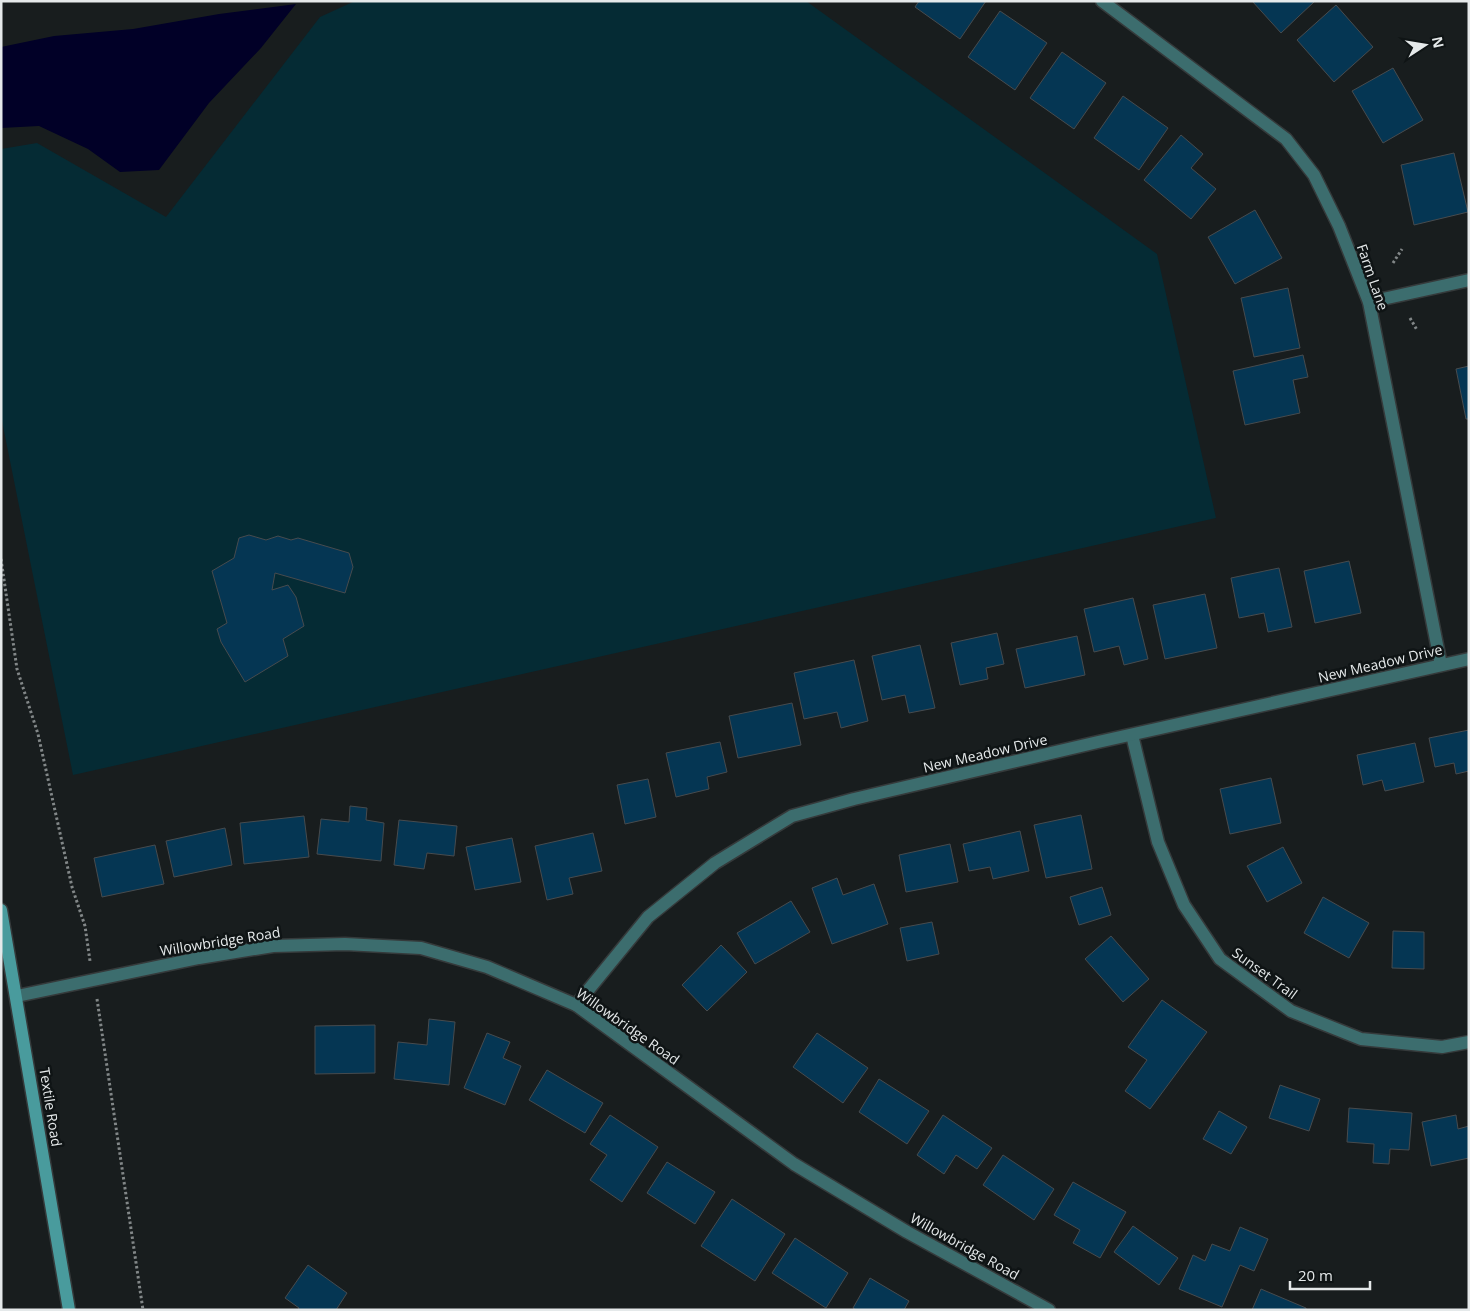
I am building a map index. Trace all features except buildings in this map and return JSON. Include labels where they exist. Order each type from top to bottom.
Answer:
[{"type":"main road","name":"Textile Road","points":[[1,910],[69,1310]]},
{"type":"street","name":"Farm Lane","points":[[1102,1],[1286,139],[1314,175],[1339,226],[1369,302],[1441,665]]},
{"type":"street","points":[[1369,302],[1469,280]]},
{"type":"street","name":"New Meadow Drive","points":[[576,1005],[648,917],[715,862],[792,816],[1132,735],[1469,659]]},
{"type":"street","name":"Sunset Trail","points":[[1132,735],[1158,842],[1184,905],[1220,959],[1290,1012],[1361,1039],[1442,1048],[1469,1042]]},
{"type":"street","name":"Willowbridge Road","points":[[17,996],[199,958],[273,946],[345,944],[421,948],[487,967],[576,1005],[794,1164],[907,1232],[1049,1310]]},
{"type":"path","points":[[1393,263],[1402,249]]},
{"type":"path","points":[[1410,318],[1417,330]]},
{"type":"path","points":[[1,559],[17,669],[38,734],[72,887],[85,926],[143,1310]]},
{"type":"shaded area","points":[[355,1],[806,1],[1157,254],[1216,518],[73,775],[1,416],[1,149],[37,143],[166,217],[320,17]]},
{"type":"water","points":[[296,4],[261,48],[209,103],[159,170],[120,172],[88,149],[39,126],[1,128],[1,47],[54,36],[133,29],[219,14]]}]
